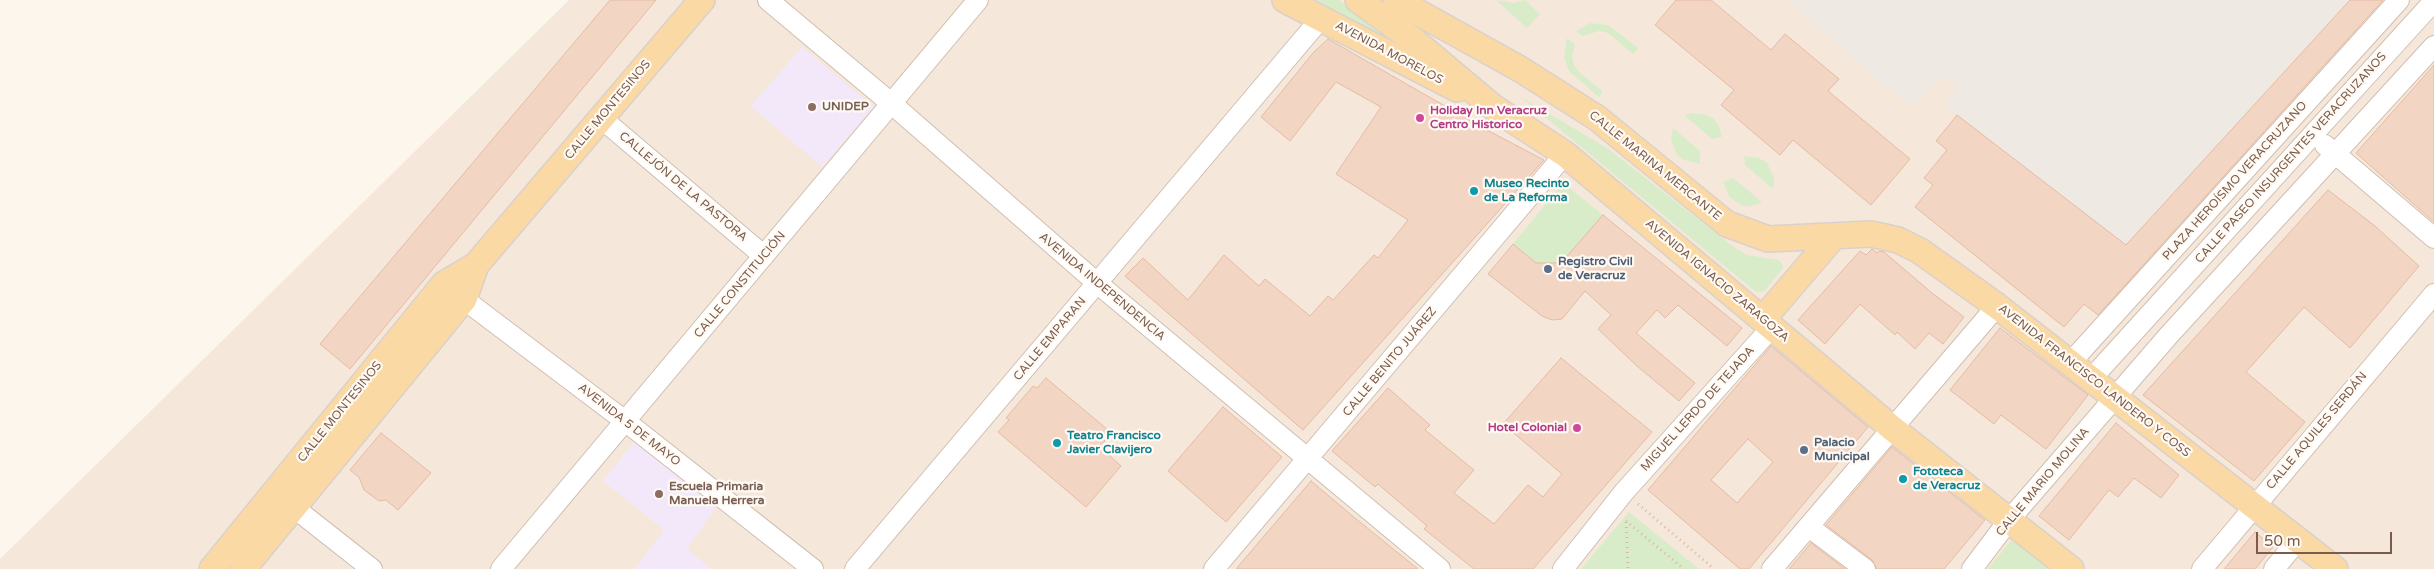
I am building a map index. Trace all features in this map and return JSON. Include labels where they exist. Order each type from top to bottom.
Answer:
[{"type":"main road","name":"CALLE MONTESINOS","points":[[243,569],[284,500],[444,284],[476,265],[702,0]]},
{"type":"main road","name":"AVENIDA MORELOS","points":[[1285,0],[1322,17],[1406,64],[1493,107]]},
{"type":"main road","name":"AVENIDA IGNACIO ZARAGOZA","points":[[1358,0],[1412,39],[1493,107],[1565,154],[1893,429],[2071,569]]},
{"type":"main road","name":"CALLE MARINA MERCANTE","points":[[1396,0],[1490,52],[1597,118],[1727,224],[1768,239],[1834,236]]},
{"type":"main road","name":"CALLE MARINA MERCANTE","points":[[1429,0],[1490,52]]},
{"type":"main road","name":"AVENIDA FRANCISCO LANDERO Y COSS","points":[[1834,236],[1871,234],[1898,240],[1920,251],[1998,306],[2335,569]]},
{"type":"main road","points":[[1767,323],[1834,236]]},
{"type":"main road","name":"CALLE MONTESINOS","points":[[212,569],[284,500],[464,299],[476,265]]},
{"type":"street","name":"AVENIDA INDEPENDENCIA","points":[[768,0],[892,104],[1097,284],[1440,569]]},
{"type":"street","name":"CALLE CONSTITUCIÓN","points":[[501,569],[978,0]]},
{"type":"street","name":"PLAZA HEROÍSMO VERACRUZANO","points":[[2071,362],[2399,0]]},
{"type":"street","name":"CALLE PASEO INSURGENTES VERACRUZANOS","points":[[2091,379],[2434,1]]},
{"type":"street","name":"CALLE EMPARAN","points":[[855,569],[1322,17]]},
{"type":"street","points":[[2116,397],[2334,153],[2434,46]]},
{"type":"street","name":"CALLEJÓN DE LA PASTORA","points":[[601,118],[764,256]]},
{"type":"street","points":[[2313,134],[2434,238]]},
{"type":"street","name":"CALLE BENITO JUÁREZ","points":[[1214,569],[1565,154]]},
{"type":"street","name":"AVENIDA 5 DE MAYO","points":[[444,284],[813,569]]},
{"type":"street","name":"CALLE AQUILES SERDÁN","points":[[2202,569],[2254,505],[2434,294]]},
{"type":"street","points":[[1772,569],[1998,306]]},
{"type":"street","points":[[2148,316],[2170,335]]},
{"type":"street","name":"MIGUEL LERDO DE TEJADA","points":[[1563,569],[1624,492],[1767,323]]},
{"type":"street","name":"CALLE MARIO MOLINA","points":[[1972,569],[2009,520],[2116,397]]},
{"type":"street","points":[[284,500],[372,569]]},
{"type":"street","points":[[1809,527],[1865,569]]},
{"type":"street","points":[[2274,569],[2298,540]]},
{"type":"path","points":[[1624,492],[1714,569]]},
{"type":"path","points":[[1628,569],[1626,521],[1684,569]]},
{"type":"shaded area","points":[[569,0],[2434,0],[2434,569],[0,569],[0,559]]},
{"type":"shaded area","points":[[1787,0],[2350,0],[2126,245],[1944,106],[1959,88],[1942,76],[1910,107]]},
{"type":"shaded area","name":"UNIDEP","points":[[802,47],[874,107],[822,167],[751,106]]},
{"type":"shaded area","name":"Escuela Primaria Manuela Herrera","points":[[634,442],[716,507],[687,549],[711,569],[635,569],[664,530],[603,481]]},
{"type":"green space","points":[[1311,0],[1339,0],[1404,48]]},
{"type":"green space","points":[[1496,0],[1514,3],[1525,0],[1540,14],[1527,28]]},
{"type":"green space","points":[[1590,23],[1608,25],[1638,48],[1633,54],[1608,33],[1599,31],[1582,36],[1576,31]]},
{"type":"green space","points":[[1567,38],[1575,44],[1572,56],[1574,65],[1579,72],[1603,92],[1599,97],[1569,71],[1564,57]]},
{"type":"green space","points":[[1521,97],[1607,148],[1735,248],[1747,255],[1779,260],[1783,268],[1764,291],[1756,292]]},
{"type":"green space","points":[[1690,113],[1707,115],[1714,119],[1719,126],[1722,137],[1712,139],[1685,116]]},
{"type":"green space","points":[[1673,128],[1700,151],[1700,164],[1684,160],[1677,155],[1671,139]]},
{"type":"green space","points":[[1744,156],[1759,158],[1767,163],[1774,177],[1773,189],[1745,165]]},
{"type":"green space","points":[[1733,178],[1762,202],[1752,206],[1744,206],[1730,198],[1723,182]]},
{"type":"green space","points":[[1563,183],[1603,215],[1561,263],[1536,263],[1513,244]]},
{"type":"green space","points":[[1629,512],[1699,569],[1581,569]]},
{"type":"green space","points":[[2014,537],[2052,569],[1988,569]]},
{"type":"building","points":[[610,0],[656,0],[350,369],[320,344]]},
{"type":"building","points":[[1676,0],[1711,0],[1771,50],[1785,34],[1839,79],[1828,91],[1910,159],[1871,205],[1793,140],[1780,155],[1721,105],[1734,90],[1655,25]]},
{"type":"building","points":[[2350,0],[2383,0],[2098,315],[2084,304],[2064,327],[1915,207],[1933,185],[1924,178],[1947,150],[1936,141],[1957,115],[2126,245]]},
{"type":"building","points":[[1328,39],[1485,129],[1544,160],[1303,430],[1125,276],[1143,258],[1188,300],[1224,255],[1259,286],[1265,279],[1310,316],[1328,296],[1333,300],[1374,255],[1378,258],[1408,220],[1336,174],[1381,107],[1336,82],[1290,141],[1261,117],[1313,53]]},
{"type":"building","points":[[2434,65],[2434,222],[2356,153]]},
{"type":"building","points":[[2328,190],[2375,226],[2419,266],[2350,348],[2304,307],[2246,372],[2305,422],[2254,481],[2143,395]]},
{"type":"building","points":[[1603,215],[1742,328],[1727,346],[1678,305],[1665,318],[1657,310],[1636,333],[1695,383],[1679,401],[1637,366],[1598,329],[1611,315],[1585,291],[1562,319],[1552,320],[1542,316],[1488,274],[1513,244],[1536,263],[1561,263]]},
{"type":"building","points":[[1872,249],[1877,253],[1879,251],[1884,252],[1932,293],[1964,317],[1943,344],[1929,333],[1915,349],[1897,332],[1895,335],[1860,304],[1825,344],[1798,320],[1860,251],[1866,255]]},
{"type":"building","points":[[2000,328],[2088,395],[2046,449],[2001,415],[1994,424],[1950,390]]},
{"type":"building","name":"Palacio Municipal","points":[[1771,346],[1868,427],[1749,569],[1740,569],[1648,490]],"holes":[[[1748,439],[1773,462],[1737,503],[1711,480]]]},
{"type":"building","points":[[1561,358],[1652,432],[1533,569],[1474,569],[1424,529],[1427,526],[1378,484],[1375,487],[1332,451],[1388,388],[1430,425],[1425,430],[1474,470],[1454,493],[1494,524],[1528,485],[1543,497],[1562,474],[1503,424]]},
{"type":"building","name":"Teatro Francisco Javier Clavijero","points":[[1046,378],[1108,430],[1103,439],[1105,441],[1099,446],[1121,466],[1086,507],[998,432],[1009,420],[1006,418],[1033,386],[1037,388]]},
{"type":"building","points":[[1223,407],[1282,457],[1226,522],[1168,471]]},
{"type":"building","points":[[2116,423],[2179,475],[2161,498],[2134,478],[2118,497],[2109,490],[2069,540],[2039,516]]},
{"type":"building","points":[[381,433],[431,473],[398,510],[386,500],[379,501],[364,490],[359,477],[350,470]]},
{"type":"building","name":"Fototeca de Veracruz","points":[[1892,447],[1985,520],[1944,569],[1877,569],[1872,560],[1826,525]]},
{"type":"building","points":[[1311,481],[1355,518],[1418,569],[1236,569]]},
{"type":"building","points":[[2255,532],[2273,547],[2255,569],[2224,569]]},
{"type":"building","points":[[1811,543],[1845,569],[1789,569]]},
{"type":"place","name":"UNIDEP","points":[[812,107]]},
{"type":"place","name":"Holiday Inn Veracruz Centro Historico","points":[[1420,118]]},
{"type":"place","name":"Museo Recinto de La Reforma","points":[[1474,191]]},
{"type":"place","name":"Registro Civil de Veracruz","points":[[1548,269]]},
{"type":"place","name":"Hotel Colonial","points":[[1577,428]]},
{"type":"place","name":"Teatro Francisco Javier Clavijero","points":[[1057,443]]},
{"type":"place","name":"Palacio Municipal","points":[[1804,450]]},
{"type":"place","name":"Fototeca de Veracruz","points":[[1903,479]]},
{"type":"place","name":"Escuela Primaria Manuela Herrera","points":[[659,494]]}]
